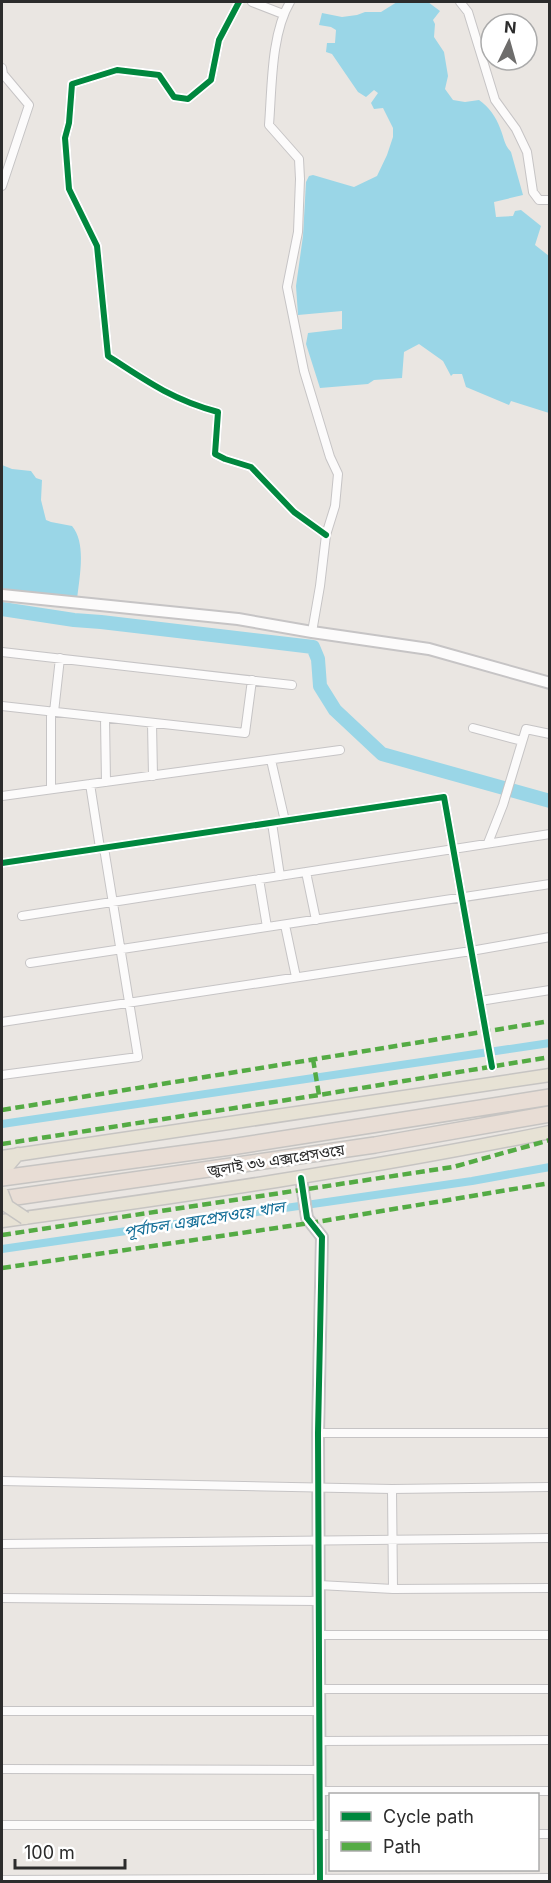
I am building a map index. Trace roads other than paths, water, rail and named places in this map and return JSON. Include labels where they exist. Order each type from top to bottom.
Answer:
[{"type":"highway","name":"জুলাই ৩৬ এক্সপ্রেসওয়ে","points":[[2,1177],[231,1147],[549,1097]]},
{"type":"highway","name":"জুলাই ৩৬ এক্সপ্রেসওয়ে","points":[[2,1199],[375,1145],[549,1114]]},
{"type":"main road","points":[[2,1157],[549,1075]]},
{"type":"main road","points":[[2,1221],[301,1184],[549,1132]]},
{"type":"main road","points":[[2,1177],[18,1154]]},
{"type":"main road","points":[[2,1193],[7,1206],[25,1218]]},
{"type":"street","points":[[239,2],[219,40],[211,80],[188,99],[174,97],[159,75],[140,72],[117,70],[72,84],[69,123],[65,138],[69,189],[97,246],[108,356],[154,387],[175,398],[218,412],[215,454],[251,467],[294,512],[326,535]]},
{"type":"street","points":[[252,2],[283,14]]},
{"type":"street","points":[[290,2],[283,14],[276,50],[269,125],[299,159],[298,232],[287,287],[304,371],[330,457],[338,474],[334,506],[326,535],[312,632]]},
{"type":"street","points":[[460,2],[468,12],[495,100],[516,129],[527,152],[533,192],[539,200],[549,200]]},
{"type":"street","points":[[2,68],[3,74],[29,105],[2,186]]},
{"type":"street","points":[[2,595],[238,619],[429,649],[549,683]]},
{"type":"street","points":[[2,652],[292,685]]},
{"type":"street","points":[[51,789],[52,712],[60,658]]},
{"type":"street","points":[[2,706],[244,733],[252,680]]},
{"type":"street","points":[[105,718],[106,782]]},
{"type":"street","points":[[152,723],[153,776]]},
{"type":"street","points":[[473,728],[522,741]]},
{"type":"street","points":[[488,843],[510,784],[526,729],[549,734]]},
{"type":"street","points":[[2,796],[339,750]]},
{"type":"street","points":[[271,760],[285,821]]},
{"type":"street","points":[[2,1075],[138,1057],[90,784]]},
{"type":"street","points":[[2,863],[444,797],[492,1067]]},
{"type":"street","points":[[272,823],[280,876]]},
{"type":"street","points":[[454,847],[549,832]]},
{"type":"street","points":[[22,916],[549,832]]},
{"type":"street","points":[[306,872],[315,920]]},
{"type":"street","points":[[259,879],[267,927]]},
{"type":"street","points":[[30,963],[549,884]]},
{"type":"street","points":[[285,925],[296,977]]},
{"type":"street","points":[[2,1022],[471,951],[549,937]]},
{"type":"street","points":[[480,1001],[549,990]]},
{"type":"street","points":[[301,1184],[308,1218],[322,1237],[318,1433],[319,1791],[323,1832],[320,1880]]},
{"type":"street","points":[[318,1433],[549,1432]]},
{"type":"street","points":[[2,1481],[392,1489],[549,1487]]},
{"type":"street","points":[[392,1489],[393,1589]]},
{"type":"street","points":[[2,1544],[549,1538]]},
{"type":"street","points":[[319,1585],[393,1589],[549,1588]]},
{"type":"street","points":[[2,1598],[319,1601]]},
{"type":"street","points":[[319,1635],[549,1635]]},
{"type":"street","points":[[319,1689],[549,1689]]},
{"type":"street","points":[[2,1711],[319,1711]]},
{"type":"street","points":[[319,1741],[549,1740]]},
{"type":"street","points":[[2,1769],[319,1770]]},
{"type":"street","points":[[319,1791],[549,1791]]},
{"type":"street","points":[[2,1825],[323,1832]]},
{"type":"street","points":[[2,1880],[549,1878]]},
{"type":"water","points":[[397,2],[428,2],[440,11],[433,20],[434,37],[444,52],[448,76],[445,89],[453,100],[465,102],[479,100],[489,109],[511,152],[523,195],[494,202],[496,217],[513,216],[515,211],[521,210],[541,226],[535,245],[549,256],[549,413],[511,401],[509,405],[466,387],[462,374],[451,376],[443,361],[419,344],[404,352],[402,378],[374,380],[368,384],[320,388],[306,344],[308,333],[342,329],[342,311],[298,315],[296,286],[303,236],[306,182],[309,176],[313,175],[354,187],[377,176],[393,137],[393,128],[383,108],[374,109],[371,103],[378,93],[374,90],[366,97],[358,92],[332,54],[326,52],[327,43],[335,43],[336,30],[319,25],[322,13],[342,17],[365,12],[381,12]]},
{"type":"water","points":[[2,465],[12,469],[31,471],[36,478],[42,480],[41,500],[46,520],[72,526],[77,533],[81,562],[77,600],[2,591]]},
{"type":"waterway","points":[[2,609],[74,620],[313,647],[318,659],[320,686],[335,710],[382,754],[550,801]]},
{"type":"waterway","name":"পূর্বাচল এক্সপ্রেসওয়ে খাল","points":[[2,1124],[550,1043]]},
{"type":"waterway","name":"পূর্বাচল এক্সপ্রেসওয়ে খাল","points":[[2,1249],[472,1181],[550,1167]]}]
